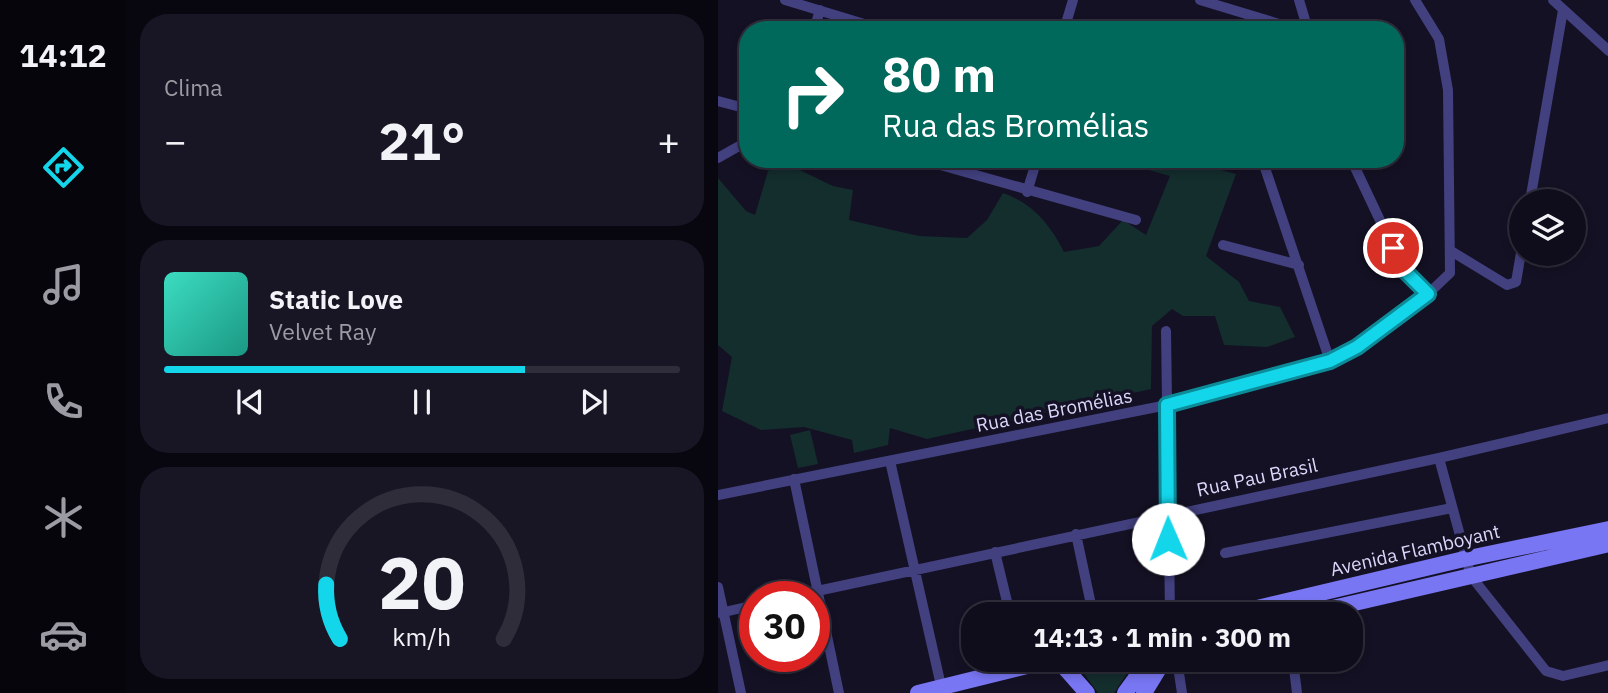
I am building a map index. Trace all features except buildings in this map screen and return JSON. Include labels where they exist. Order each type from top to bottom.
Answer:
[{"type":"street","points":[[786,0],[855,21]]},
{"type":"street","points":[[1067,21],[1073,0]]},
{"type":"street","points":[[1200,0],[1270,21]]},
{"type":"street","points":[[1299,0],[1305,21]]},
{"type":"street","points":[[1415,0],[1439,39],[1448,90],[1451,251],[1507,285],[1516,282],[1519,266]]},
{"type":"street","points":[[1553,0],[1609,51]]},
{"type":"street","points":[[817,21],[820,10]]},
{"type":"street","points":[[1532,189],[1563,10]]},
{"type":"street","points":[[718,101],[739,107]]},
{"type":"street","points":[[718,158],[739,146]]},
{"type":"street","points":[[949,168],[1136,220]]},
{"type":"street","points":[[1027,191],[1034,168]]},
{"type":"street","points":[[1265,168],[1330,361]]},
{"type":"street","points":[[1352,168],[1403,269],[1428,294]]},
{"type":"street","points":[[1223,245],[1299,265]]},
{"type":"street","name":"Rua das Bromélias","points":[[718,495],[1167,405],[1330,361],[1357,347],[1428,294],[1450,273],[1451,251]]},
{"type":"street","points":[[1166,331],[1170,602]]},
{"type":"street","name":"Rua Pau Brasil","points":[[830,587],[1439,458],[1609,418]]},
{"type":"street","points":[[1439,458],[1464,559],[1471,576],[1546,671],[1556,676],[1609,665]]},
{"type":"street","points":[[890,461],[942,692]]},
{"type":"street","points":[[794,479],[815,581]]},
{"type":"street","points":[[1225,553],[1452,508]]},
{"type":"street","name":"Avenida Flamboyant","points":[[1309,602],[1464,559],[1609,530]]},
{"type":"street","points":[[1076,534],[1090,602]]},
{"type":"street","name":"Avenida Flamboyant","points":[[1359,602],[1609,544]]},
{"type":"street","points":[[995,552],[1007,602]]},
{"type":"street","points":[[718,587],[721,612],[741,693]]},
{"type":"street","points":[[721,612],[739,608]]},
{"type":"street","points":[[830,651],[839,693]]},
{"type":"street","points":[[918,693],[942,692],[996,672]]},
{"type":"street","points":[[1069,672],[1087,693]]},
{"type":"street","points":[[1125,693],[1140,672]]},
{"type":"street","points":[[1144,693],[1157,672]]},
{"type":"street","points":[[1179,672],[1182,693]]},
{"type":"street","points":[[1294,672],[1297,693]]},
{"type":"green space","points":[[773,168],[796,168],[833,186],[853,190],[849,220],[919,236],[967,238],[987,220],[1003,193],[1023,202],[1039,216],[1053,232],[1064,252],[1099,246],[1123,220],[1146,235],[1170,176],[1142,168],[1214,168],[1236,174],[1206,256],[1239,282],[1249,301],[1280,307],[1295,337],[1267,347],[1224,345],[1215,316],[1183,316],[1172,309],[1152,326],[1151,389],[927,439],[890,428],[888,445],[854,453],[852,440],[804,427],[761,430],[722,411],[732,357],[718,345],[718,178],[746,211],[755,215],[768,171]]},
{"type":"green space","points":[[810,430],[818,464],[798,468],[790,435]]},
{"type":"green space","points":[[1083,672],[1128,672],[1114,693],[1098,693]]},
{"type":"route","points":[[1168,539],[1167,405],[1330,361],[1357,347],[1428,294],[1403,269],[1393,248]]}]
